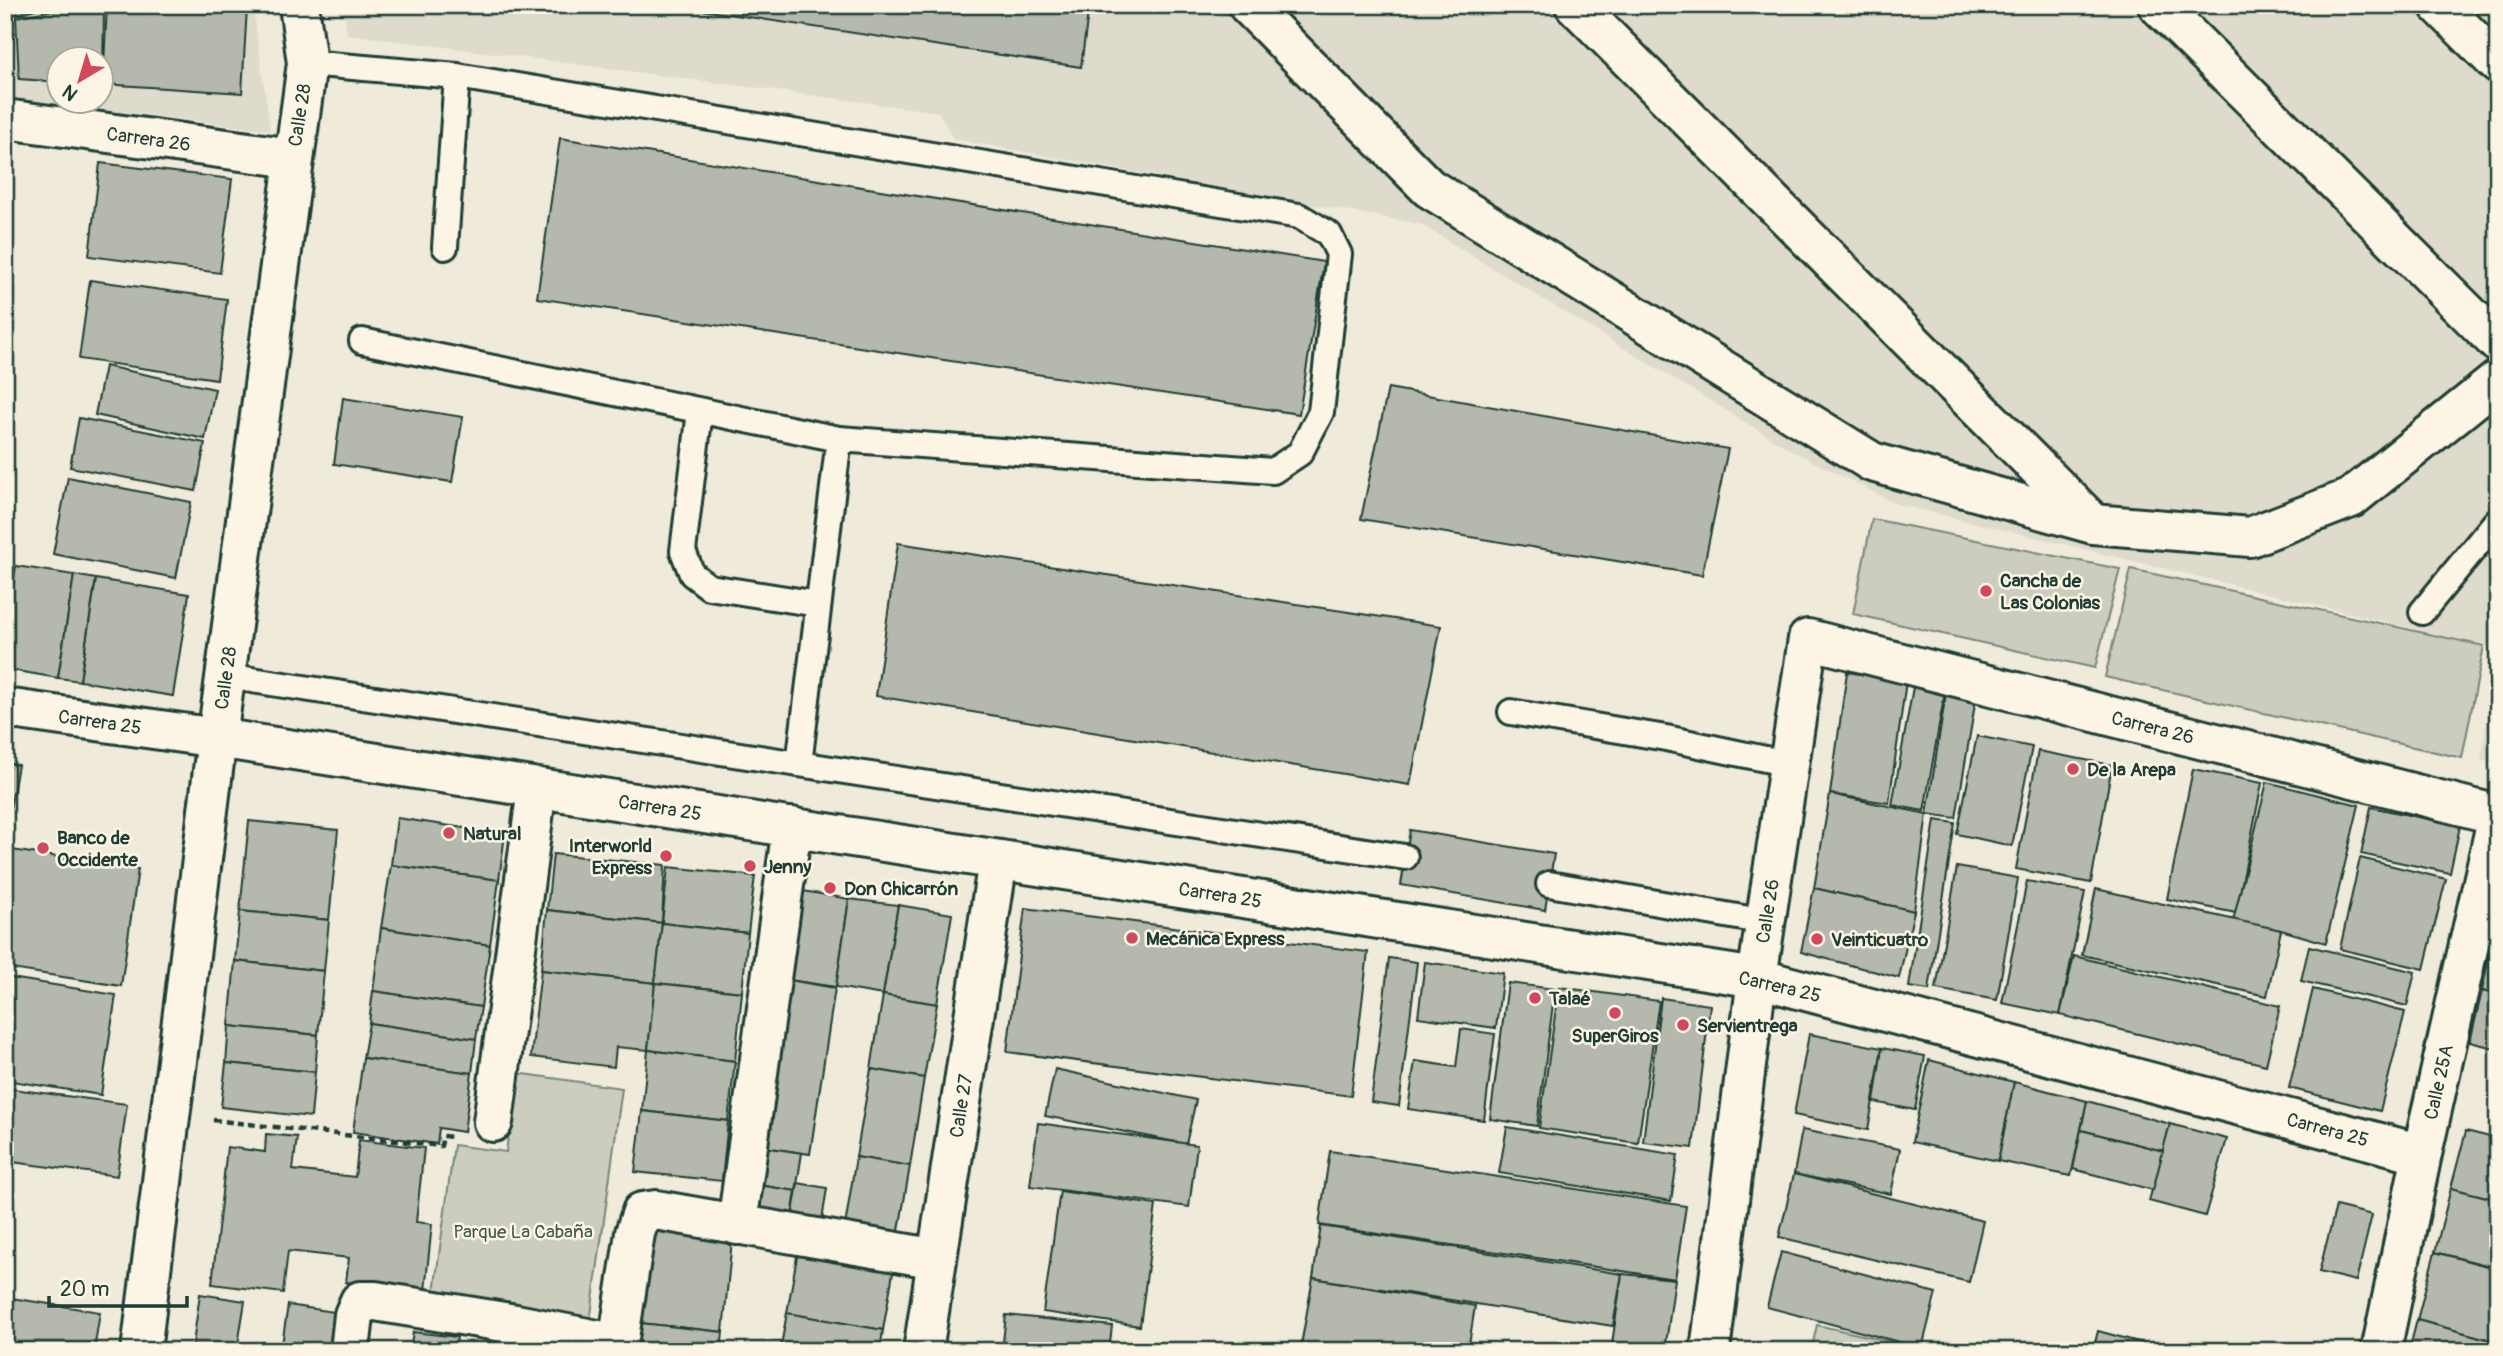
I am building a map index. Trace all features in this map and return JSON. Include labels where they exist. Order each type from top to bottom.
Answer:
[{"type":"street","name":"Calle 28","points":[[141,1351],[217,738],[307,63],[299,5]]},
{"type":"street","points":[[1248,5],[1429,188],[1872,462],[2093,524],[2250,537],[2351,498],[2498,380]]},
{"type":"street","points":[[1574,5],[2093,524]]},
{"type":"street","points":[[2158,5],[2498,344]]},
{"type":"street","points":[[2439,5],[2498,64]]},
{"type":"street","name":"Carrera 26","points":[[5,119],[293,158]]},
{"type":"street","name":"Carrera 26","points":[[1808,639],[2498,815]]},
{"type":"street","name":"Calle 26","points":[[1710,1351],[1757,978],[1808,639]]},
{"type":"street","name":"Carrera 25","points":[[5,708],[217,738],[1757,978],[2422,1154]]},
{"type":"street","points":[[493,1122],[537,788]]},
{"type":"street","name":"Calle 25A","points":[[2381,1351],[2498,815]]},
{"type":"street","points":[[737,1225],[792,827]]},
{"type":"street","name":"Calle 27","points":[[923,1351],[998,860]]},
{"type":"street","points":[[350,1351],[354,1315],[360,1301],[452,1314],[618,1347],[635,1233],[642,1212],[656,1210],[937,1259]]},
{"type":"lane","points":[[307,63],[457,76],[1299,216],[1329,234],[1339,254],[1321,412],[1300,453],[1273,471],[839,439],[362,341]]},
{"type":"lane","points":[[445,247],[457,76]]},
{"type":"lane","points":[[700,411],[683,551],[692,574],[709,587],[818,604]]},
{"type":"lane","points":[[799,764],[839,439]]},
{"type":"lane","points":[[2422,612],[2498,519]]},
{"type":"lane","points":[[226,676],[1405,857]]},
{"type":"lane","points":[[1511,712],[1666,738],[1789,764]]},
{"type":"lane","points":[[1549,884],[1766,922]]},
{"type":"path","points":[[170,1115],[441,1146],[443,1136],[489,1141],[493,1122]]},
{"type":"shaded area","points":[[5,5],[253,5],[270,130],[116,111],[116,46],[46,46],[46,103],[5,98]]},
{"type":"shaded area","points":[[344,5],[2498,5],[2498,649],[1897,504],[1791,450],[1420,224],[953,139],[939,112],[347,34]]},
{"type":"shaded area","points":[[2498,650],[2498,764],[2481,760]]},
{"type":"green space","name":"Cancha de Las Colonias","points":[[1872,519],[2120,569],[2095,668],[1853,614]]},
{"type":"green space","points":[[2131,569],[2484,646],[2462,758],[2105,677]]},
{"type":"green space","name":"Parque La Cabaña","points":[[517,1073],[622,1088],[590,1322],[433,1299],[454,1145],[506,1152]]},
{"type":"green space","points":[[1817,1325],[1934,1351],[1811,1351]]},
{"type":"building","points":[[5,5],[49,5],[5,18]]},
{"type":"building","points":[[78,5],[104,5],[103,46],[46,46],[46,81],[19,79],[16,17]]},
{"type":"building","points":[[107,5],[247,7],[242,93],[116,85],[116,46],[105,46]]},
{"type":"building","points":[[668,5],[1089,5],[1081,67]]},
{"type":"building","points":[[560,138],[1324,262],[1299,414],[537,298]]},
{"type":"building","points":[[100,163],[232,179],[220,273],[89,256]]},
{"type":"building","points":[[90,280],[227,299],[217,379],[79,359]]},
{"type":"building","points":[[105,366],[215,389],[205,439],[95,415]]},
{"type":"building","points":[[1388,388],[1728,449],[1702,575],[1361,519]]},
{"type":"building","points":[[343,398],[463,417],[452,482],[334,464]]},
{"type":"building","points":[[79,418],[205,443],[196,491],[70,467]]},
{"type":"building","points":[[68,477],[191,502],[176,578],[53,554]]},
{"type":"building","points":[[898,543],[1441,626],[1410,785],[876,696]]},
{"type":"building","points":[[16,566],[74,575],[58,678],[5,669],[5,635]]},
{"type":"building","points":[[74,575],[96,579],[80,681],[58,678]]},
{"type":"building","points":[[5,577],[11,578],[5,622]]},
{"type":"building","points":[[96,579],[189,594],[173,696],[80,681]]},
{"type":"building","points":[[1847,672],[1906,681],[1889,803],[1830,794]]},
{"type":"building","points":[[1913,687],[1945,692],[1924,811],[1892,805]]},
{"type":"building","points":[[1946,693],[1976,698],[1956,818],[1927,814]]},
{"type":"building","points":[[1977,736],[2032,747],[2012,846],[1957,834]]},
{"type":"building","points":[[2038,751],[2112,765],[2091,883],[2016,869]]},
{"type":"building","points":[[5,762],[18,765],[7,827],[5,827]]},
{"type":"building","points":[[2193,769],[2262,783],[2236,913],[2167,899]]},
{"type":"building","points":[[2267,782],[2359,805],[2326,943],[2281,930],[2233,921]]},
{"type":"building","points":[[1830,794],[1927,814],[1914,911],[1814,888]]},
{"type":"building","points":[[2371,807],[2460,826],[2450,873],[2361,854]]},
{"type":"building","points":[[397,818],[505,834],[499,880],[391,865]]},
{"type":"building","points":[[1935,820],[1955,823],[1929,990],[1909,987]]},
{"type":"building","points":[[249,821],[338,830],[329,920],[240,911]]},
{"type":"building","points":[[1410,830],[1554,854],[1545,910],[1401,885]]},
{"type":"building","points":[[5,849],[138,869],[121,986],[5,968]]},
{"type":"building","points":[[553,854],[665,865],[662,923],[547,910]]},
{"type":"building","points":[[2360,858],[2446,879],[2424,969],[2340,949]]},
{"type":"building","points":[[391,865],[499,880],[490,945],[381,928]]},
{"type":"building","points":[[668,867],[755,876],[748,933],[662,923]]},
{"type":"building","points":[[1957,867],[2018,878],[1997,1000],[1936,989]]},
{"type":"building","points":[[2027,881],[2085,892],[2060,1015],[2002,1003]]},
{"type":"building","points":[[1814,888],[1914,911],[1899,978],[1801,952]]},
{"type":"building","points":[[2096,889],[2281,930],[2267,996],[2082,955]]},
{"type":"building","points":[[803,891],[849,899],[836,987],[789,980]]},
{"type":"building","points":[[849,899],[898,905],[883,995],[836,987]]},
{"type":"building","points":[[898,905],[952,914],[937,1004],[883,995]]},
{"type":"building","points":[[1025,908],[1368,952],[1351,1096],[1007,1052]]},
{"type":"building","points":[[547,910],[662,923],[655,983],[541,970]]},
{"type":"building","points":[[240,911],[329,920],[324,971],[235,961]]},
{"type":"building","points":[[662,923],[748,933],[742,992],[655,983]]},
{"type":"building","points":[[381,928],[490,945],[481,1007],[373,991]]},
{"type":"building","points":[[2494,932],[2498,932],[2498,994],[2482,991]]},
{"type":"building","points":[[2309,946],[2415,972],[2407,1006],[2301,981]]},
{"type":"building","points":[[2074,956],[2280,1006],[2266,1065],[2060,1015]]},
{"type":"building","points":[[1389,958],[1417,962],[1399,1106],[1371,1102]]},
{"type":"building","points":[[235,961],[324,971],[318,1035],[229,1026]]},
{"type":"building","points":[[1425,962],[1503,973],[1496,1028],[1418,1017]]},
{"type":"building","points":[[541,970],[655,983],[648,1050],[616,1047],[614,1067],[531,1057]]},
{"type":"building","points":[[5,977],[116,995],[101,1095],[5,1080]]},
{"type":"building","points":[[789,980],[835,988],[810,1154],[764,1147]]},
{"type":"building","points":[[655,983],[742,992],[735,1061],[648,1050]]},
{"type":"building","points":[[1508,983],[1555,989],[1537,1126],[1490,1119]]},
{"type":"building","points":[[1559,987],[1659,1001],[1638,1143],[1539,1128]]},
{"type":"building","points":[[2313,989],[2405,1012],[2380,1111],[2289,1088]]},
{"type":"building","points":[[373,991],[481,1007],[476,1039],[369,1023]]},
{"type":"building","points":[[2482,991],[2498,995],[2498,1049],[2470,1042]]},
{"type":"building","points":[[883,995],[937,1004],[924,1078],[871,1069]]},
{"type":"building","points":[[1661,998],[1710,1005],[1693,1148],[1643,1142]]},
{"type":"building","points":[[369,1023],[476,1039],[472,1073],[363,1058]]},
{"type":"building","points":[[229,1026],[318,1035],[315,1072],[226,1063]]},
{"type":"building","points":[[1461,1029],[1495,1034],[1484,1120],[1408,1109],[1415,1061],[1456,1067]]},
{"type":"building","points":[[1809,1034],[1882,1048],[1868,1130],[1794,1115]]},
{"type":"building","points":[[1882,1048],[1925,1056],[1915,1110],[1874,1102]]},
{"type":"building","points":[[648,1050],[735,1061],[728,1121],[642,1111]]},
{"type":"building","points":[[363,1058],[472,1073],[464,1132],[439,1128],[437,1144],[353,1132]]},
{"type":"building","points":[[1929,1060],[2014,1082],[1998,1161],[1912,1142]]},
{"type":"building","points":[[226,1063],[315,1072],[311,1117],[221,1107]]},
{"type":"building","points":[[871,1069],[924,1078],[910,1166],[856,1157]]},
{"type":"building","points":[[1055,1069],[1196,1100],[1186,1144],[1045,1116]]},
{"type":"building","points":[[2014,1082],[2087,1101],[2071,1176],[1998,1161]]},
{"type":"building","points":[[5,1088],[127,1104],[117,1176],[5,1161]]},
{"type":"building","points":[[2087,1101],[2170,1124],[2163,1151],[2081,1130]]},
{"type":"building","points":[[642,1111],[728,1121],[722,1181],[635,1172]]},
{"type":"building","points":[[1038,1123],[1197,1145],[1189,1207],[1030,1186]]},
{"type":"building","points":[[2170,1124],[2227,1139],[2205,1216],[2149,1201]]},
{"type":"building","points":[[1507,1127],[1678,1155],[1671,1201],[1499,1173]]},
{"type":"building","points":[[1802,1130],[1900,1149],[1891,1194],[1794,1174]]},
{"type":"building","points":[[2081,1130],[2163,1151],[2153,1190],[2073,1169]]},
{"type":"building","points":[[2466,1131],[2498,1139],[2498,1200],[2451,1188]]},
{"type":"building","points":[[266,1134],[297,1137],[293,1170],[355,1177],[359,1140],[424,1148],[416,1222],[432,1224],[425,1291],[346,1282],[349,1258],[288,1251],[283,1293],[212,1284],[227,1147],[265,1152]]},
{"type":"building","points":[[764,1147],[802,1153],[796,1191],[759,1185]]},
{"type":"building","points":[[1330,1151],[1686,1206],[1675,1279],[1319,1225]]},
{"type":"building","points":[[856,1157],[910,1166],[896,1248],[843,1239]]},
{"type":"building","points":[[1794,1174],[1983,1221],[1969,1282],[1779,1237]]},
{"type":"building","points":[[798,1183],[827,1188],[820,1234],[790,1230]]},
{"type":"building","points":[[759,1185],[796,1191],[790,1230],[753,1223]]},
{"type":"building","points":[[2451,1188],[2498,1200],[2498,1268],[2435,1252]]},
{"type":"building","points":[[1060,1191],[1156,1205],[1140,1326],[1043,1312]]},
{"type":"building","points":[[2336,1206],[2372,1215],[2356,1281],[2319,1272]]},
{"type":"building","points":[[1321,1226],[1622,1274],[1613,1326],[1313,1278]]},
{"type":"building","points":[[650,1231],[732,1240],[723,1332],[640,1323]]},
{"type":"building","points":[[798,1251],[894,1267],[883,1330],[787,1313]]},
{"type":"building","points":[[1781,1252],[1936,1293],[1922,1348],[1767,1307]]},
{"type":"building","points":[[2435,1252],[2498,1269],[2498,1342],[2417,1320]]},
{"type":"building","points":[[1622,1274],[1675,1279],[1665,1351],[1611,1351]]},
{"type":"building","points":[[1313,1278],[1475,1306],[1468,1351],[1300,1351]]},
{"type":"building","points":[[200,1294],[245,1301],[237,1351],[192,1351]]},
{"type":"building","points":[[5,1297],[100,1312],[94,1351],[5,1351]]},
{"type":"building","points":[[288,1305],[341,1313],[336,1351],[281,1351]]},
{"type":"building","points":[[787,1313],[883,1330],[880,1351],[780,1351]]},
{"type":"building","points":[[1006,1315],[1112,1326],[1109,1351],[1002,1351]]},
{"type":"building","points":[[2417,1320],[2498,1342],[2498,1351],[2409,1351]]},
{"type":"building","points":[[640,1323],[723,1332],[721,1351],[637,1351]]},
{"type":"building","points":[[2098,1331],[2172,1351],[2093,1351]]},
{"type":"building","points":[[413,1332],[457,1337],[455,1351],[410,1351]]},
{"type":"building","points":[[514,1338],[569,1351],[512,1351]]},
{"type":"building","points":[[372,1346],[410,1351],[371,1351]]},
{"type":"place","name":"Cancha de Las Colonias","points":[[1986,591]]},
{"type":"place","name":"De la Arepa","points":[[2073,769]]},
{"type":"place","name":"Natural","points":[[449,833]]},
{"type":"place","name":"Banco de Occidente","points":[[43,848]]},
{"type":"place","name":"Interworld Express","points":[[666,856]]},
{"type":"place","name":"Jenny","points":[[750,866]]},
{"type":"place","name":"Don Chicarrón","points":[[830,888]]},
{"type":"place","name":"Mecánica Express","points":[[1132,938]]},
{"type":"place","name":"Veinticuatro","points":[[1817,939]]},
{"type":"place","name":"Talaé","points":[[1535,998]]},
{"type":"place","name":"SuperGiros","points":[[1615,1013]]},
{"type":"place","name":"Servientrega","points":[[1683,1025]]}]
